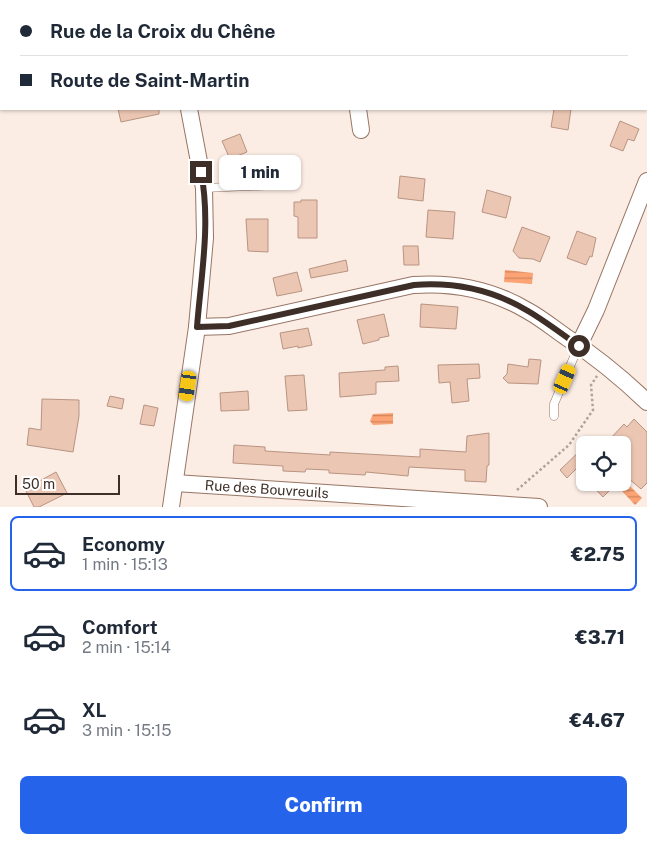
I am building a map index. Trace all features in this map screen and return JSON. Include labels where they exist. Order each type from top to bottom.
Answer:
[{"type":"street","points":[[171,506],[197,327],[205,238],[204,188],[189,110]]},
{"type":"street","points":[[358,110],[361,130]]},
{"type":"street","points":[[579,346],[596,310],[647,180]]},
{"type":"street","points":[[197,327],[229,326],[414,285],[437,283],[463,286],[507,300],[528,311],[604,364],[647,402]]},
{"type":"street","name":"Rue des Bouvreuils","points":[[175,483],[539,506]]},
{"type":"lane","points":[[204,188],[276,185]]},
{"type":"lane","points":[[554,416],[554,404],[579,346]]},
{"type":"path","points":[[500,504],[569,445],[592,410],[591,385],[604,364]]},
{"type":"shaded area","points":[[505,270],[533,273],[532,284],[504,282]]},
{"type":"shaded area","points":[[393,413],[393,424],[373,425],[370,421],[373,414]]},
{"type":"shaded area","points":[[631,487],[642,498],[635,505],[622,491],[631,491]]},
{"type":"building","points":[[118,110],[159,110],[159,114],[121,122]]},
{"type":"building","points":[[554,110],[571,110],[568,130],[551,127]]},
{"type":"building","points":[[620,121],[639,129],[634,141],[628,139],[623,151],[610,146]]},
{"type":"building","points":[[240,134],[247,152],[230,159],[222,141]]},
{"type":"building","points":[[400,176],[425,179],[423,201],[398,198]]},
{"type":"building","points":[[487,190],[511,197],[506,218],[482,212]]},
{"type":"building","points":[[301,200],[317,200],[317,238],[298,238],[298,217],[294,216],[294,202],[301,202]]},
{"type":"building","points":[[428,210],[455,212],[453,239],[426,237]]},
{"type":"building","points":[[246,219],[268,219],[268,252],[248,251]]},
{"type":"building","points":[[522,227],[550,237],[540,262],[533,259],[519,258],[513,251]]},
{"type":"building","points":[[577,231],[596,238],[592,257],[590,256],[586,265],[567,258]]},
{"type":"building","points":[[403,246],[418,246],[419,265],[404,265]]},
{"type":"building","points":[[346,260],[348,271],[311,278],[309,269]]},
{"type":"building","points":[[297,272],[302,291],[277,296],[273,278]]},
{"type":"building","points":[[421,304],[458,307],[456,329],[420,327]]},
{"type":"building","points":[[384,314],[389,336],[363,344],[357,320]]},
{"type":"building","points":[[308,328],[312,345],[283,349],[280,333]]},
{"type":"building","points":[[529,359],[541,360],[538,384],[508,383],[503,378],[507,374],[508,364],[528,367]]},
{"type":"building","points":[[479,364],[480,378],[467,379],[469,401],[452,403],[450,382],[439,383],[438,365]]},
{"type":"building","points":[[398,366],[399,381],[376,382],[376,394],[340,397],[339,373],[385,370],[385,367]]},
{"type":"building","points":[[304,375],[307,410],[288,411],[285,376]]},
{"type":"building","points":[[248,391],[249,410],[221,411],[220,393]]},
{"type":"building","points":[[110,396],[124,399],[122,409],[107,406]]},
{"type":"building","points":[[42,399],[79,400],[79,416],[73,452],[27,445],[29,428],[41,430]]},
{"type":"building","points":[[144,405],[158,408],[154,426],[140,424]]},
{"type":"building","points":[[634,419],[647,432],[647,483],[641,489],[631,481],[631,436],[613,436],[624,424],[627,427]]},
{"type":"building","points":[[489,433],[489,465],[487,466],[486,482],[465,481],[465,470],[409,467],[408,476],[366,472],[365,475],[329,473],[329,470],[283,471],[283,466],[233,463],[234,445],[265,447],[265,451],[330,455],[330,452],[420,457],[420,449],[466,452],[467,436]]},
{"type":"building","points":[[576,455],[576,469],[567,478],[560,470]]},
{"type":"building","points":[[56,472],[67,493],[39,507],[34,507],[25,489]]},
{"type":"building","points":[[597,491],[609,491],[603,497]]},
{"type":"route","points":[[201,172],[206,216],[197,327],[229,326],[414,285],[437,283],[463,286],[507,300],[528,311],[579,346]]}]
